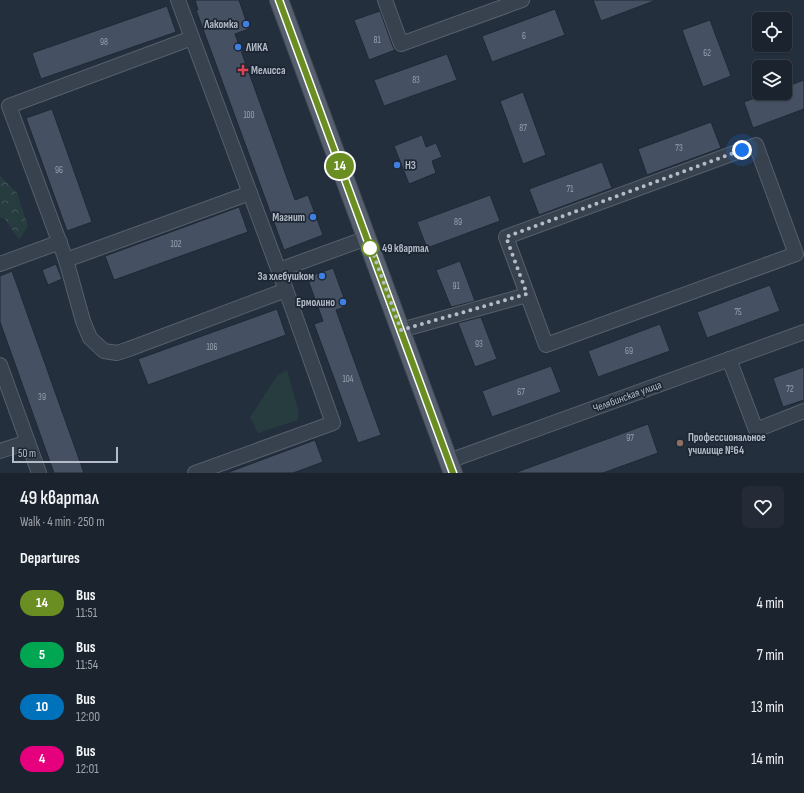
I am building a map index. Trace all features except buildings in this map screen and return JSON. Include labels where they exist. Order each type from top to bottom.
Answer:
[{"type":"main road","points":[[279,0],[451,467]]},
{"type":"street","points":[[178,0],[279,270],[333,423],[195,473]]},
{"type":"street","points":[[386,0],[401,44],[522,0]]},
{"type":"street","points":[[192,38],[9,106],[60,242],[83,321],[90,338],[104,351],[117,353],[286,290]]},
{"type":"street","points":[[756,145],[796,254],[546,345],[527,294],[506,237],[756,145]]},
{"type":"street","points":[[66,260],[250,193]]},
{"type":"street","points":[[279,270],[367,238]]},
{"type":"street","points":[[0,264],[60,242]]},
{"type":"street","points":[[401,330],[527,294]]},
{"type":"street","name":"Челябинская улица","points":[[451,467],[729,359],[804,332]]},
{"type":"street","points":[[729,359],[756,430],[804,411]]},
{"type":"street","points":[[0,365],[39,473]]},
{"type":"street","points":[[0,451],[28,442]]},
{"type":"green space","points":[[0,176],[17,193],[28,226],[19,240],[5,219],[0,217]]},
{"type":"green space","points":[[287,370],[298,409],[298,420],[258,433],[250,417],[277,376]]},
{"type":"bus line","name":"14","points":[[279,0],[453,473]]},
{"type":"place","name":"Лакомка","points":[[246,24]]},
{"type":"place","name":"ЛИКА","points":[[238,47]]},
{"type":"place","name":"Мелисса","points":[[243,70]]},
{"type":"place","name":"НЗ","points":[[397,165]]},
{"type":"place","name":"Магнит","points":[[313,217]]},
{"type":"place","name":"49 квартал","points":[[370,248]]},
{"type":"place","name":"За хлебушком","points":[[322,276]]},
{"type":"place","name":"Ермолино","points":[[343,302]]},
{"type":"place","name":"Профессиональное училище №64","points":[[680,443]]},
{"type":"route","points":[[370,248],[370,245],[401,330],[527,294],[506,237],[742,150]]}]
